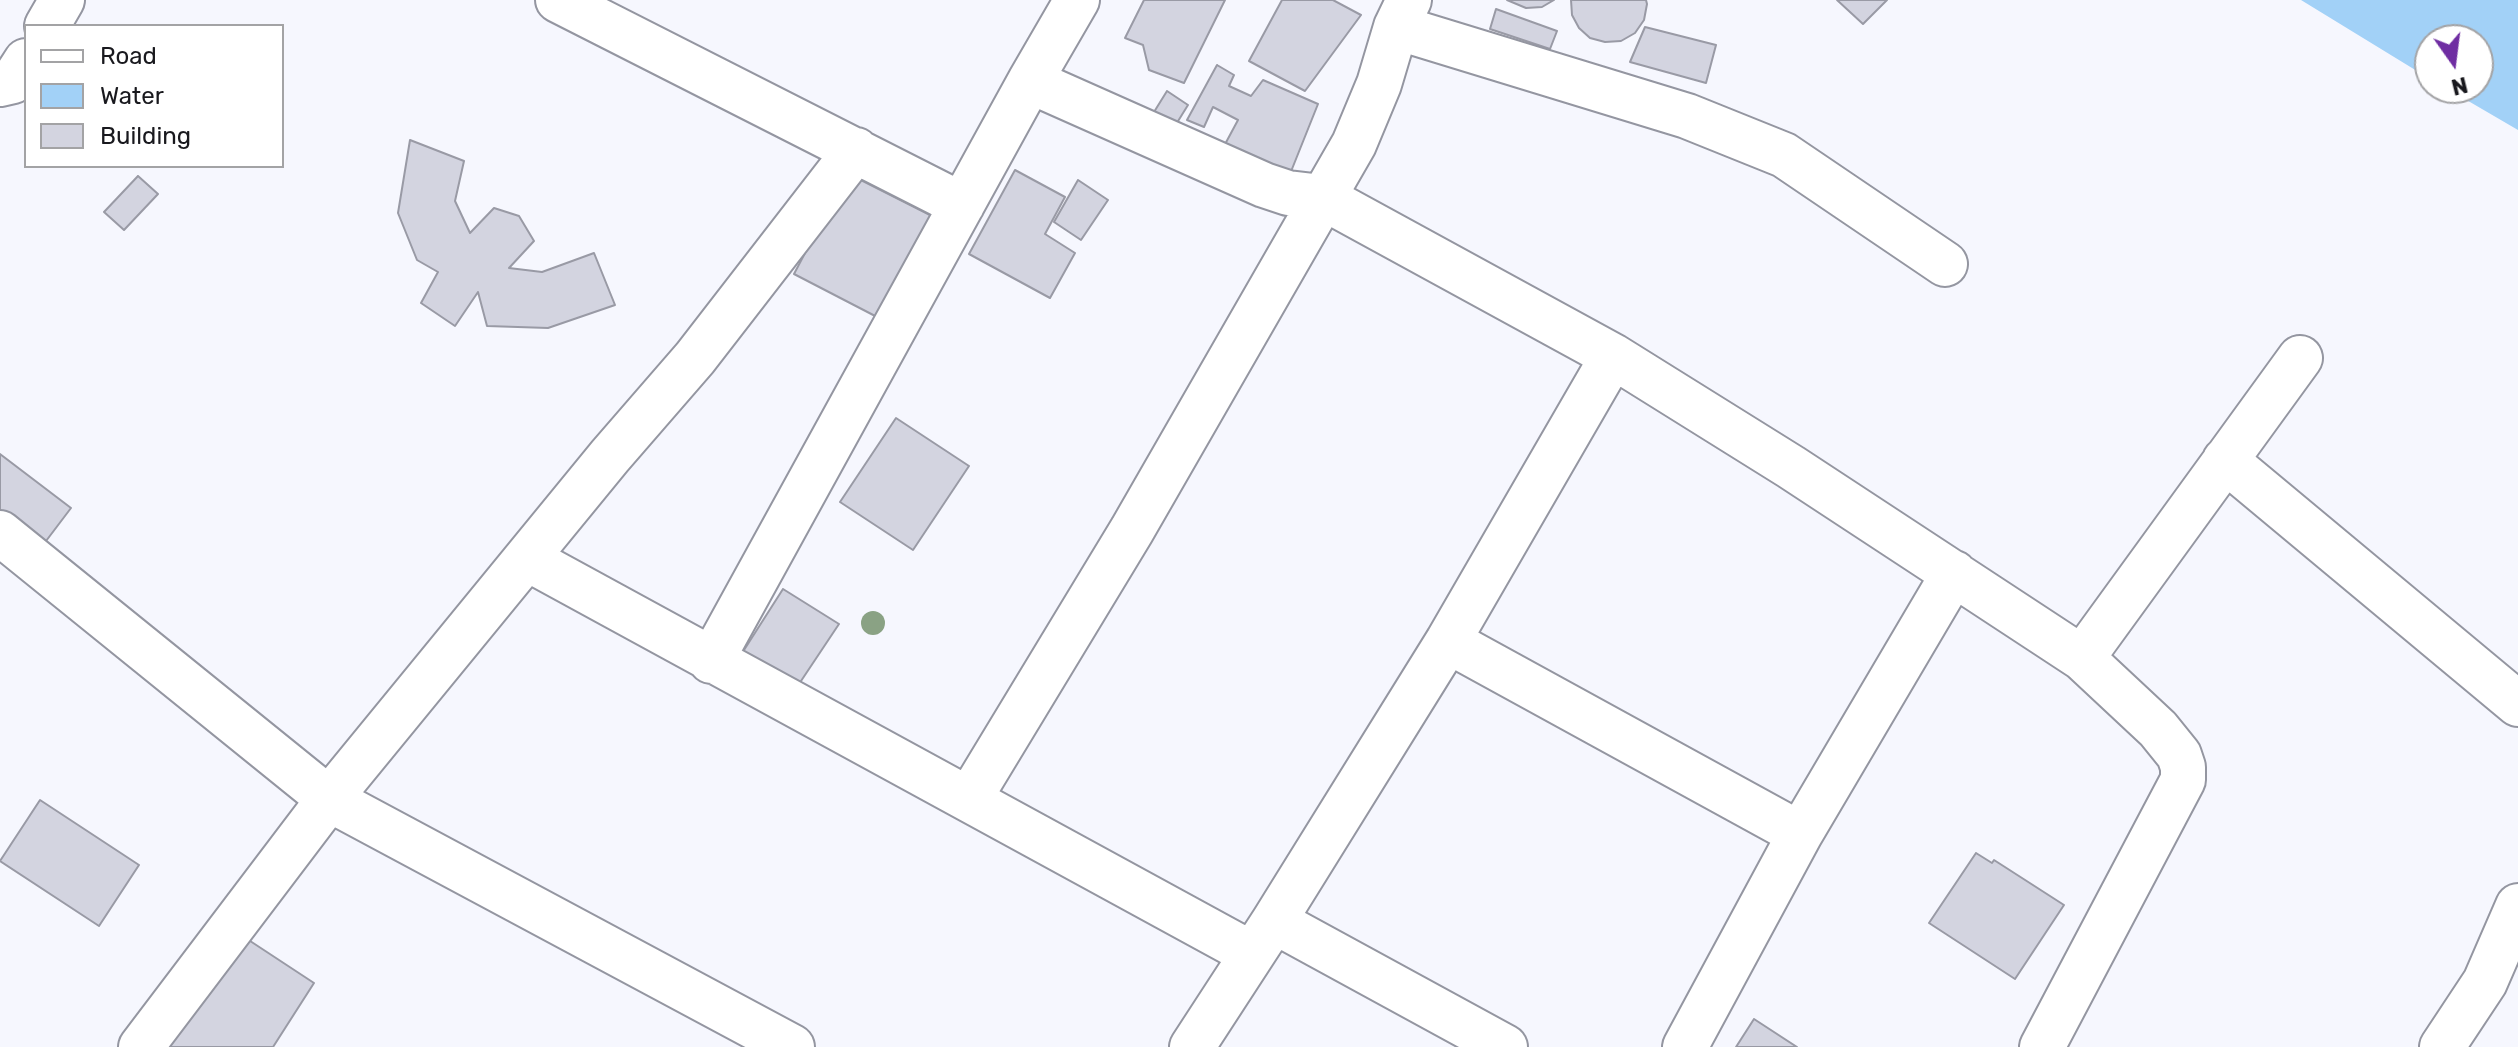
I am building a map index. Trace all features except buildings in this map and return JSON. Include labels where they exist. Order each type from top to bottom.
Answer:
[{"type":"street","points":[[48,24],[62,0]]},
{"type":"street","points":[[558,0],[622,15],[856,150],[962,205]]},
{"type":"street","points":[[711,661],[1077,0]]},
{"type":"street","points":[[969,799],[1132,530],[1354,144],[1403,13],[1687,116],[1784,155],[1945,264]]},
{"type":"street","points":[[0,84],[13,81],[24,64]]},
{"type":"street","points":[[1030,81],[1264,185],[1288,193],[1322,197],[1613,356],[1804,475],[2082,658],[2171,743],[2183,767],[2183,780],[2042,1047]]},
{"type":"street","points":[[141,1047],[329,799],[610,456],[695,358],[856,150]]},
{"type":"street","points":[[1192,1047],[1448,641],[1613,356]]},
{"type":"street","points":[[2082,658],[2300,358]]},
{"type":"street","points":[[2225,460],[2518,704]]},
{"type":"street","points":[[0,533],[329,799],[792,1047]]},
{"type":"street","points":[[528,559],[969,799],[1263,938],[1505,1047]]},
{"type":"street","points":[[1685,1047],[1800,834],[1954,573]]},
{"type":"street","points":[[1448,641],[1800,834]]},
{"type":"street","points":[[2442,1047],[2485,982],[2518,906]]},
{"type":"water","points":[[2301,0],[2518,0],[2518,130],[2473,104],[2494,104],[2494,24],[2414,24],[2414,69]]}]
